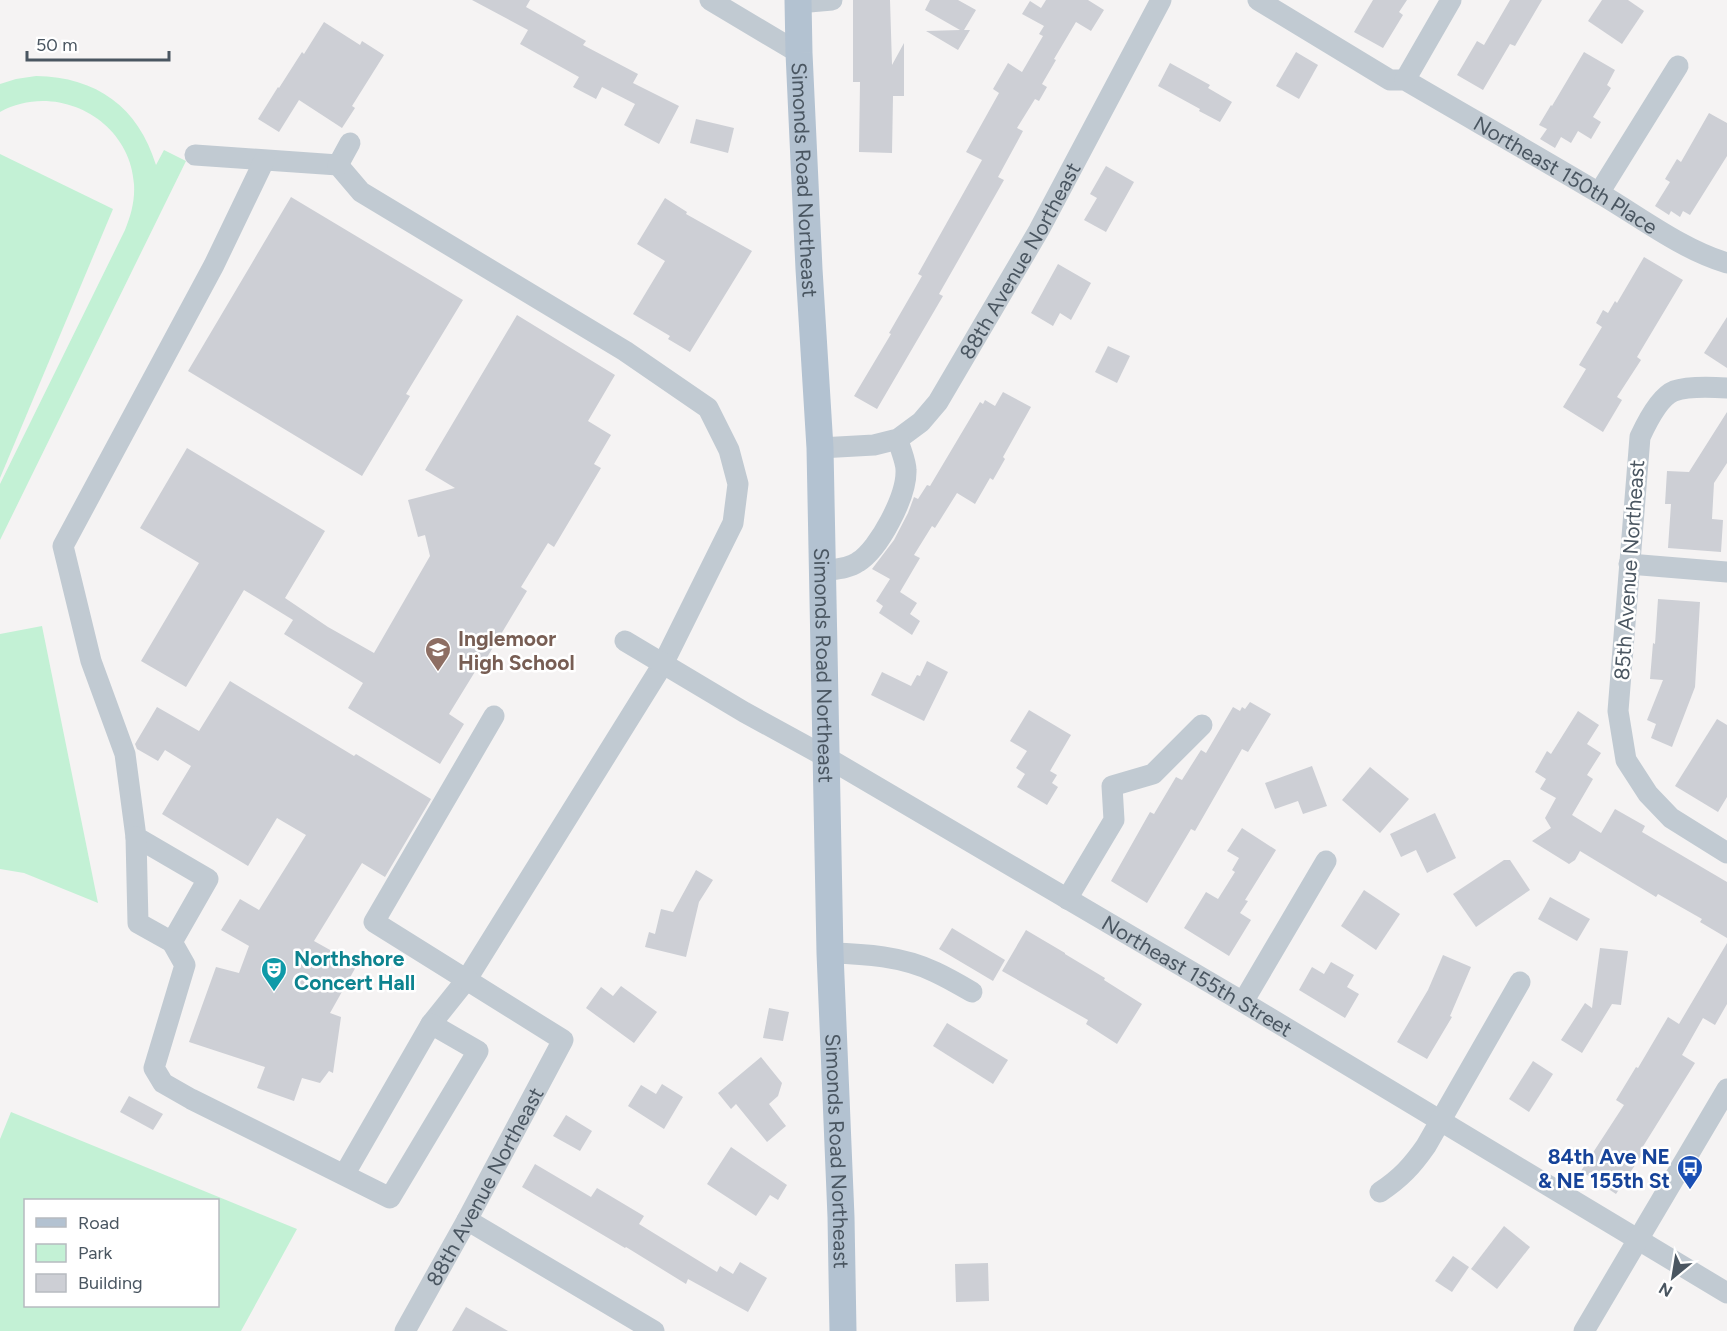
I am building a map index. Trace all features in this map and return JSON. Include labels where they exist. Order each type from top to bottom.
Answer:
[{"type":"main road","name":"Simonds Road Northeast","points":[[798,2],[809,269],[820,448],[830,952],[841,1217],[843,1331]]},
{"type":"street","points":[[710,0],[799,52]]},
{"type":"street","points":[[798,2],[832,0]]},
{"type":"street","name":"88th Avenue Northeast","points":[[820,448],[874,445],[898,439],[921,422],[938,402],[1039,230],[1161,0]]},
{"type":"street","name":"Northeast 150th Place","points":[[1258,0],[1390,80],[1405,80],[1654,227],[1707,257],[1727,263]]},
{"type":"street","points":[[1405,80],[1451,0]]},
{"type":"street","points":[[1599,193],[1678,66]]},
{"type":"street","points":[[338,165],[350,143]]},
{"type":"street","points":[[195,155],[338,165],[361,192],[625,351],[708,408],[729,450],[738,484],[733,523],[663,664],[467,979],[431,1024],[344,1175]]},
{"type":"street","points":[[264,161],[214,265],[63,546],[91,661],[125,754],[136,837],[138,923],[172,942],[185,965],[154,1068],[163,1083],[181,1094],[390,1198],[478,1051],[431,1024]]},
{"type":"street","name":"85th Avenue Northeast","points":[[1726,851],[1671,818],[1648,794],[1626,760],[1618,711],[1640,437],[1652,412],[1672,392],[1706,387],[1727,388]]},
{"type":"street","points":[[822,571],[856,564],[871,549],[884,530],[902,493],[906,470],[898,439]]},
{"type":"street","points":[[1629,564],[1727,572]]},
{"type":"street","name":"Northeast 155th Street","points":[[625,641],[1243,1002],[1727,1293]]},
{"type":"street","points":[[467,979],[374,922],[494,716]]},
{"type":"street","points":[[1067,899],[1114,820],[1112,786],[1153,774],[1202,725]]},
{"type":"street","points":[[136,837],[208,879],[172,942]]},
{"type":"street","points":[[1243,1002],[1326,861]]},
{"type":"street","points":[[830,952],[887,957],[910,963],[933,971],[972,992]]},
{"type":"street","name":"88th Avenue Northeast","points":[[405,1331],[563,1040],[467,979]]},
{"type":"street","points":[[1380,1192],[1398,1180],[1426,1146],[1520,982]]},
{"type":"street","points":[[1584,1331],[1726,1093]]},
{"type":"street","points":[[467,1220],[654,1331]]},
{"type":"green space","points":[[36,76],[78,82],[112,99],[138,127],[156,165],[164,150],[186,161],[0,540],[0,484],[125,230],[134,196],[129,161],[119,141],[105,124],[86,112],[66,104],[44,101],[22,104],[0,112],[0,84]]},
{"type":"green space","points":[[0,154],[113,209],[0,478]]},
{"type":"green space","points":[[42,626],[98,903],[24,873],[0,869],[0,634]]},
{"type":"green space","points":[[11,1112],[297,1229],[241,1331],[0,1331],[0,1139]]},
{"type":"building","points":[[472,0],[530,0],[526,7],[586,41],[583,45],[638,74],[633,83],[679,106],[659,144],[624,125],[635,104],[602,87],[596,99],[573,87],[579,77],[520,44],[528,30]]},
{"type":"building","points":[[853,0],[890,0],[892,65],[904,43],[904,96],[893,96],[892,153],[859,152],[860,82],[853,82]]},
{"type":"building","points":[[930,0],[958,0],[976,10],[964,30],[970,30],[958,50],[926,31],[960,30],[925,10]]},
{"type":"building","points":[[1046,0],[1088,0],[1104,10],[1091,31],[1076,22],[1054,59],[1056,60],[1042,84],[1047,87],[1039,101],[1035,99],[1017,128],[1023,131],[998,177],[1004,180],[939,294],[943,296],[877,409],[854,396],[891,334],[889,333],[922,276],[918,274],[982,160],[966,152],[999,93],[993,89],[1008,63],[1022,72],[1043,36],[1039,34],[1044,26],[1022,14],[1030,1],[1041,8]]},
{"type":"building","points":[[1373,0],[1407,0],[1399,12],[1403,15],[1383,48],[1354,32]]},
{"type":"building","points":[[1510,0],[1542,0],[1515,46],[1510,44],[1483,90],[1457,75],[1477,41],[1484,45]]},
{"type":"building","points":[[1602,0],[1628,0],[1644,11],[1622,44],[1588,21]]},
{"type":"building","points":[[324,22],[360,45],[362,41],[384,55],[352,106],[355,108],[342,128],[299,100],[279,132],[258,119]]},
{"type":"building","points":[[1296,52],[1318,65],[1299,99],[1276,86]]},
{"type":"building","points":[[1584,52],[1615,70],[1607,85],[1611,88],[1593,117],[1601,122],[1591,139],[1578,131],[1571,143],[1561,137],[1555,148],[1540,139],[1547,129],[1539,125]]},
{"type":"building","points":[[1170,63],[1210,85],[1208,88],[1232,102],[1220,122],[1158,86]]},
{"type":"building","points":[[1709,113],[1727,123],[1727,156],[1690,215],[1683,211],[1680,217],[1671,211],[1669,215],[1655,206],[1670,182],[1665,179],[1677,159],[1681,162]]},
{"type":"building","points":[[696,119],[734,128],[728,153],[690,143]]},
{"type":"building","points":[[1106,166],[1134,182],[1106,232],[1084,220],[1097,198],[1090,194]]},
{"type":"building","points":[[291,197],[463,300],[406,394],[410,396],[362,476],[188,371]]},
{"type":"building","points":[[665,198],[687,212],[686,214],[752,251],[690,352],[668,339],[670,336],[633,314],[665,261],[637,244]]},
{"type":"building","points":[[1644,257],[1683,280],[1637,357],[1641,360],[1617,397],[1622,400],[1603,432],[1563,407],[1586,369],[1579,365],[1602,327],[1596,323],[1603,310],[1608,313],[1615,301],[1617,303]]},
{"type":"building","points":[[1058,264],[1091,283],[1071,320],[1060,313],[1053,326],[1031,313]]},
{"type":"building","points":[[517,315],[615,375],[588,421],[611,435],[594,464],[601,468],[554,547],[548,543],[521,587],[527,591],[449,714],[464,724],[440,764],[348,708],[363,683],[284,634],[293,620],[244,590],[186,687],[141,661],[199,563],[140,528],[187,448],[325,531],[285,598],[328,627],[374,653],[430,556],[425,535],[418,537],[408,500],[455,488],[425,470]]},
{"type":"building","points":[[1727,317],[1727,368],[1704,353]]},
{"type":"building","points":[[1108,346],[1130,356],[1117,383],[1095,372]]},
{"type":"building","points":[[1003,392],[1031,407],[993,480],[990,478],[975,504],[957,493],[935,528],[932,526],[914,555],[920,558],[900,592],[917,603],[910,614],[920,621],[912,635],[879,613],[883,606],[876,601],[890,579],[872,569],[894,540],[914,497],[918,499],[927,485],[930,486],[980,402],[983,404],[985,400],[995,406]]},
{"type":"building","points":[[1727,412],[1727,463],[1714,483],[1712,519],[1723,520],[1721,552],[1668,548],[1671,504],[1665,504],[1667,471],[1689,472]]},
{"type":"building","points":[[1658,599],[1700,602],[1695,687],[1672,747],[1651,738],[1656,724],[1647,720],[1663,680],[1650,679]]},
{"type":"building","points":[[927,661],[948,672],[924,721],[871,695],[882,672],[911,686],[917,675],[920,676]]},
{"type":"building","points":[[230,681],[354,756],[356,754],[431,799],[385,877],[362,863],[314,941],[357,965],[330,1013],[341,1017],[333,1073],[329,1071],[320,1083],[302,1078],[294,1101],[257,1088],[265,1067],[189,1042],[216,967],[239,973],[249,946],[221,930],[240,899],[259,910],[306,835],[277,818],[248,866],[162,814],[191,766],[165,750],[158,761],[137,749],[135,744],[157,707],[199,731]]},
{"type":"building","points":[[1250,702],[1271,714],[1248,752],[1242,749],[1195,831],[1191,829],[1147,903],[1111,881],[1150,812],[1154,814],[1176,777],[1182,780],[1201,750],[1206,753],[1233,707],[1240,711],[1242,707],[1245,709]]},
{"type":"building","points":[[1029,710],[1071,735],[1050,771],[1057,775],[1052,783],[1058,787],[1047,805],[1017,787],[1025,774],[1016,768],[1027,751],[1010,741]]},
{"type":"building","points":[[1578,711],[1599,725],[1587,744],[1601,753],[1587,775],[1593,779],[1572,815],[1601,833],[1615,809],[1645,826],[1642,832],[1727,882],[1727,938],[1700,922],[1702,919],[1658,894],[1656,897],[1580,851],[1575,860],[1569,864],[1532,841],[1551,828],[1545,818],[1556,798],[1540,789],[1546,779],[1535,772],[1547,751],[1551,754]]},
{"type":"building","points":[[1717,719],[1727,725],[1727,797],[1718,812],[1675,786]]},
{"type":"building","points":[[1312,766],[1327,806],[1303,814],[1298,801],[1275,809],[1265,783]]},
{"type":"building","points":[[1370,767],[1409,799],[1380,833],[1342,800]]},
{"type":"building","points":[[1435,813],[1456,858],[1427,873],[1416,850],[1401,857],[1390,834]]},
{"type":"building","points":[[1242,828],[1276,850],[1245,900],[1248,901],[1240,913],[1251,920],[1229,956],[1184,928],[1206,892],[1218,899],[1235,872],[1232,870],[1239,858],[1227,851]]},
{"type":"building","points":[[1504,860],[1510,860],[1530,890],[1476,927],[1453,894]]},
{"type":"building","points":[[696,870],[713,880],[699,902],[686,957],[645,947],[649,932],[655,934],[661,909],[673,912]]},
{"type":"building","points":[[1364,890],[1400,914],[1376,950],[1341,926]]},
{"type":"building","points":[[1550,897],[1590,919],[1577,941],[1538,919]]},
{"type":"building","points":[[952,928],[1005,960],[993,981],[939,949]]},
{"type":"building","points":[[1026,930],[1105,978],[1104,980],[1142,1004],[1117,1044],[1086,1024],[1088,1020],[1002,971]]},
{"type":"building","points":[[1727,943],[1727,1004],[1715,1025],[1703,1018],[1682,1055],[1695,1063],[1642,1148],[1645,1150],[1616,1194],[1581,1171],[1624,1105],[1616,1100],[1668,1017],[1679,1024]]},
{"type":"building","points":[[1600,948],[1628,951],[1621,1005],[1612,1004],[1582,1053],[1561,1040],[1585,1003],[1592,1008]]},
{"type":"building","points":[[1443,955],[1471,967],[1450,1016],[1452,1017],[1427,1059],[1397,1042],[1428,990]]},
{"type":"building","points":[[1331,962],[1354,975],[1347,987],[1359,994],[1345,1018],[1299,990],[1312,967],[1324,974]]},
{"type":"building","points":[[621,986],[657,1012],[634,1043],[586,1008],[601,987],[613,996]]},
{"type":"building","points":[[769,1008],[789,1012],[783,1041],[763,1038]]},
{"type":"building","points":[[947,1023],[1008,1060],[993,1084],[933,1046]]},
{"type":"building","points":[[761,1057],[782,1083],[778,1096],[769,1104],[786,1126],[767,1142],[736,1104],[731,1109],[718,1093]]},
{"type":"building","points":[[1533,1061],[1553,1074],[1529,1112],[1509,1099]]},
{"type":"building","points":[[662,1084],[683,1097],[664,1129],[628,1106],[641,1085],[656,1094]]},
{"type":"building","points":[[129,1096],[163,1114],[153,1130],[120,1112]]},
{"type":"building","points":[[566,1115],[592,1131],[580,1151],[553,1136]]},
{"type":"building","points":[[731,1147],[787,1185],[778,1200],[770,1195],[756,1216],[707,1184]]},
{"type":"building","points":[[535,1164],[591,1197],[597,1188],[644,1216],[639,1224],[717,1272],[720,1266],[733,1274],[740,1262],[767,1278],[748,1312],[688,1279],[686,1284],[522,1187]]},
{"type":"building","points":[[1504,1226],[1530,1247],[1497,1289],[1471,1269]]},
{"type":"building","points":[[1453,1256],[1469,1267],[1452,1292],[1435,1281]]},
{"type":"building","points":[[988,1263],[989,1301],[956,1302],[955,1264]]},
{"type":"building","points":[[466,1307],[508,1331],[452,1331]]},
{"type":"place","name":"Inglemoor High School","points":[[438,673]]},
{"type":"place","name":"Northshore Concert Hall","points":[[274,993]]},
{"type":"place","name":"84th Ave NE & NE 155th St","points":[[1690,1191]]}]
